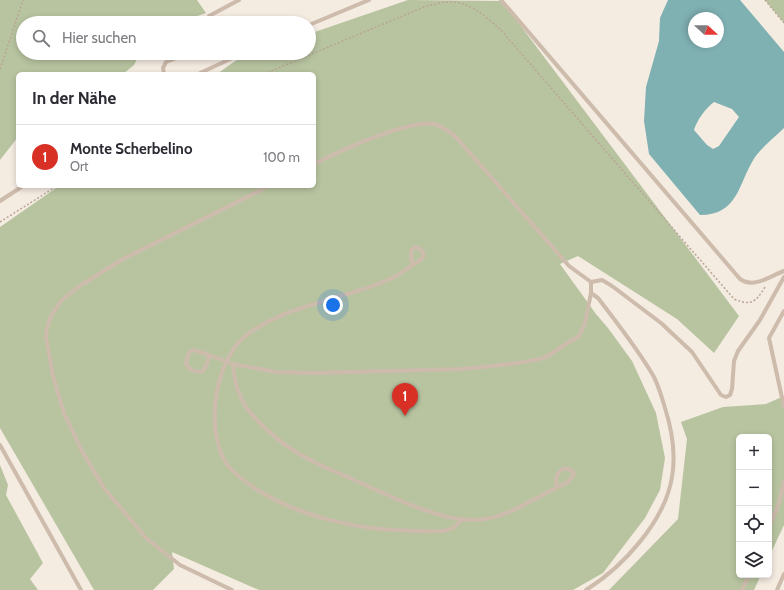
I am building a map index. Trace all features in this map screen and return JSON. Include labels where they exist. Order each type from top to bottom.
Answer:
[{"type":"lane","points":[[209,16],[239,0]]},
{"type":"lane","points":[[316,22],[369,0]]},
{"type":"lane","points":[[501,0],[740,279],[745,283],[750,284],[759,282],[784,271]]},
{"type":"lane","points":[[164,72],[163,68],[166,62],[171,60]]},
{"type":"lane","points":[[202,72],[228,60]]},
{"type":"lane","points":[[316,163],[402,128],[420,124],[435,124],[455,136],[569,266],[591,282],[602,280],[612,286],[671,332],[699,361],[712,380],[716,389],[726,397],[730,395],[732,389],[734,361],[738,351],[760,320],[784,277]]},
{"type":"lane","points":[[0,201],[20,188]]},
{"type":"lane","points":[[232,590],[180,564],[146,538],[104,488],[82,451],[64,413],[53,376],[46,337],[47,327],[52,314],[61,302],[78,287],[123,259],[265,188]]},
{"type":"lane","points":[[412,265],[391,279],[345,296],[290,311],[258,328],[240,341],[232,350],[228,362],[222,370],[215,413],[216,432],[223,458],[233,472],[251,486],[275,499],[303,511],[348,524],[403,531],[452,530],[462,520]]},
{"type":"lane","points":[[209,355],[207,364],[203,371],[197,372],[190,370],[186,364],[189,352],[194,350],[209,355],[233,364],[276,372],[380,372],[463,369],[544,358],[578,336],[585,323],[591,293],[591,282]]},
{"type":"lane","points":[[586,590],[605,578],[629,556],[647,532],[662,508],[672,479],[673,468],[672,437],[668,417],[654,377],[611,315],[598,298],[591,293]]},
{"type":"lane","points":[[784,311],[769,338],[784,407]]},
{"type":"lane","points":[[233,364],[239,394],[246,407],[263,426],[302,456],[425,510],[462,520],[488,519],[507,512],[557,487],[572,479],[574,474],[573,471],[565,468],[561,470],[555,480],[557,487]]},
{"type":"lane","points":[[0,446],[81,590]]},
{"type":"lane","points":[[772,520],[779,503],[784,481]]},
{"type":"lane","points":[[776,590],[784,574]]},
{"type":"lane","points":[[742,590],[748,578]]},
{"type":"path","points":[[18,16],[23,0]]},
{"type":"path","points":[[765,0],[784,22]]},
{"type":"path","points":[[316,52],[389,20],[424,7],[450,2],[468,6],[484,15],[500,29],[734,299],[745,304],[754,302],[772,276]]},
{"type":"path","points":[[0,69],[16,21]]},
{"type":"path","points":[[269,72],[296,60]]},
{"type":"path","points":[[0,222],[54,188]]},
{"type":"green space","points":[[0,0],[197,0],[206,13],[197,16],[16,16],[16,60],[136,60],[134,65],[125,72],[16,72],[16,140],[0,160]]},
{"type":"green space","points":[[408,0],[502,1],[739,316],[714,353],[677,319],[578,256],[560,264],[632,361],[656,413],[665,458],[660,490],[645,518],[603,573],[573,590],[259,590],[172,552],[174,569],[153,590],[94,590],[0,428],[0,227],[56,188],[316,188],[316,72],[220,72],[237,60],[316,60],[316,32]]},
{"type":"green space","points":[[765,0],[784,0],[784,23]]},
{"type":"green space","points":[[784,396],[784,525],[772,551],[772,434],[736,434],[736,578],[760,578],[754,590],[609,590],[678,519],[687,439],[681,422],[723,407],[766,404]]},
{"type":"green space","points":[[0,465],[8,485],[6,495],[43,563],[30,579],[38,590],[0,590]]},
{"type":"water","points":[[668,0],[740,0],[784,52],[784,128],[765,145],[755,157],[736,196],[730,204],[723,210],[713,214],[700,215],[649,154],[644,121],[646,87],[659,41],[660,18]],"holes":[[[714,102],[732,109],[739,117],[719,146],[713,149],[707,145],[694,130],[697,122]]]},
{"type":"place","name":"Monte Scherbelino","points":[[405,416]]}]
